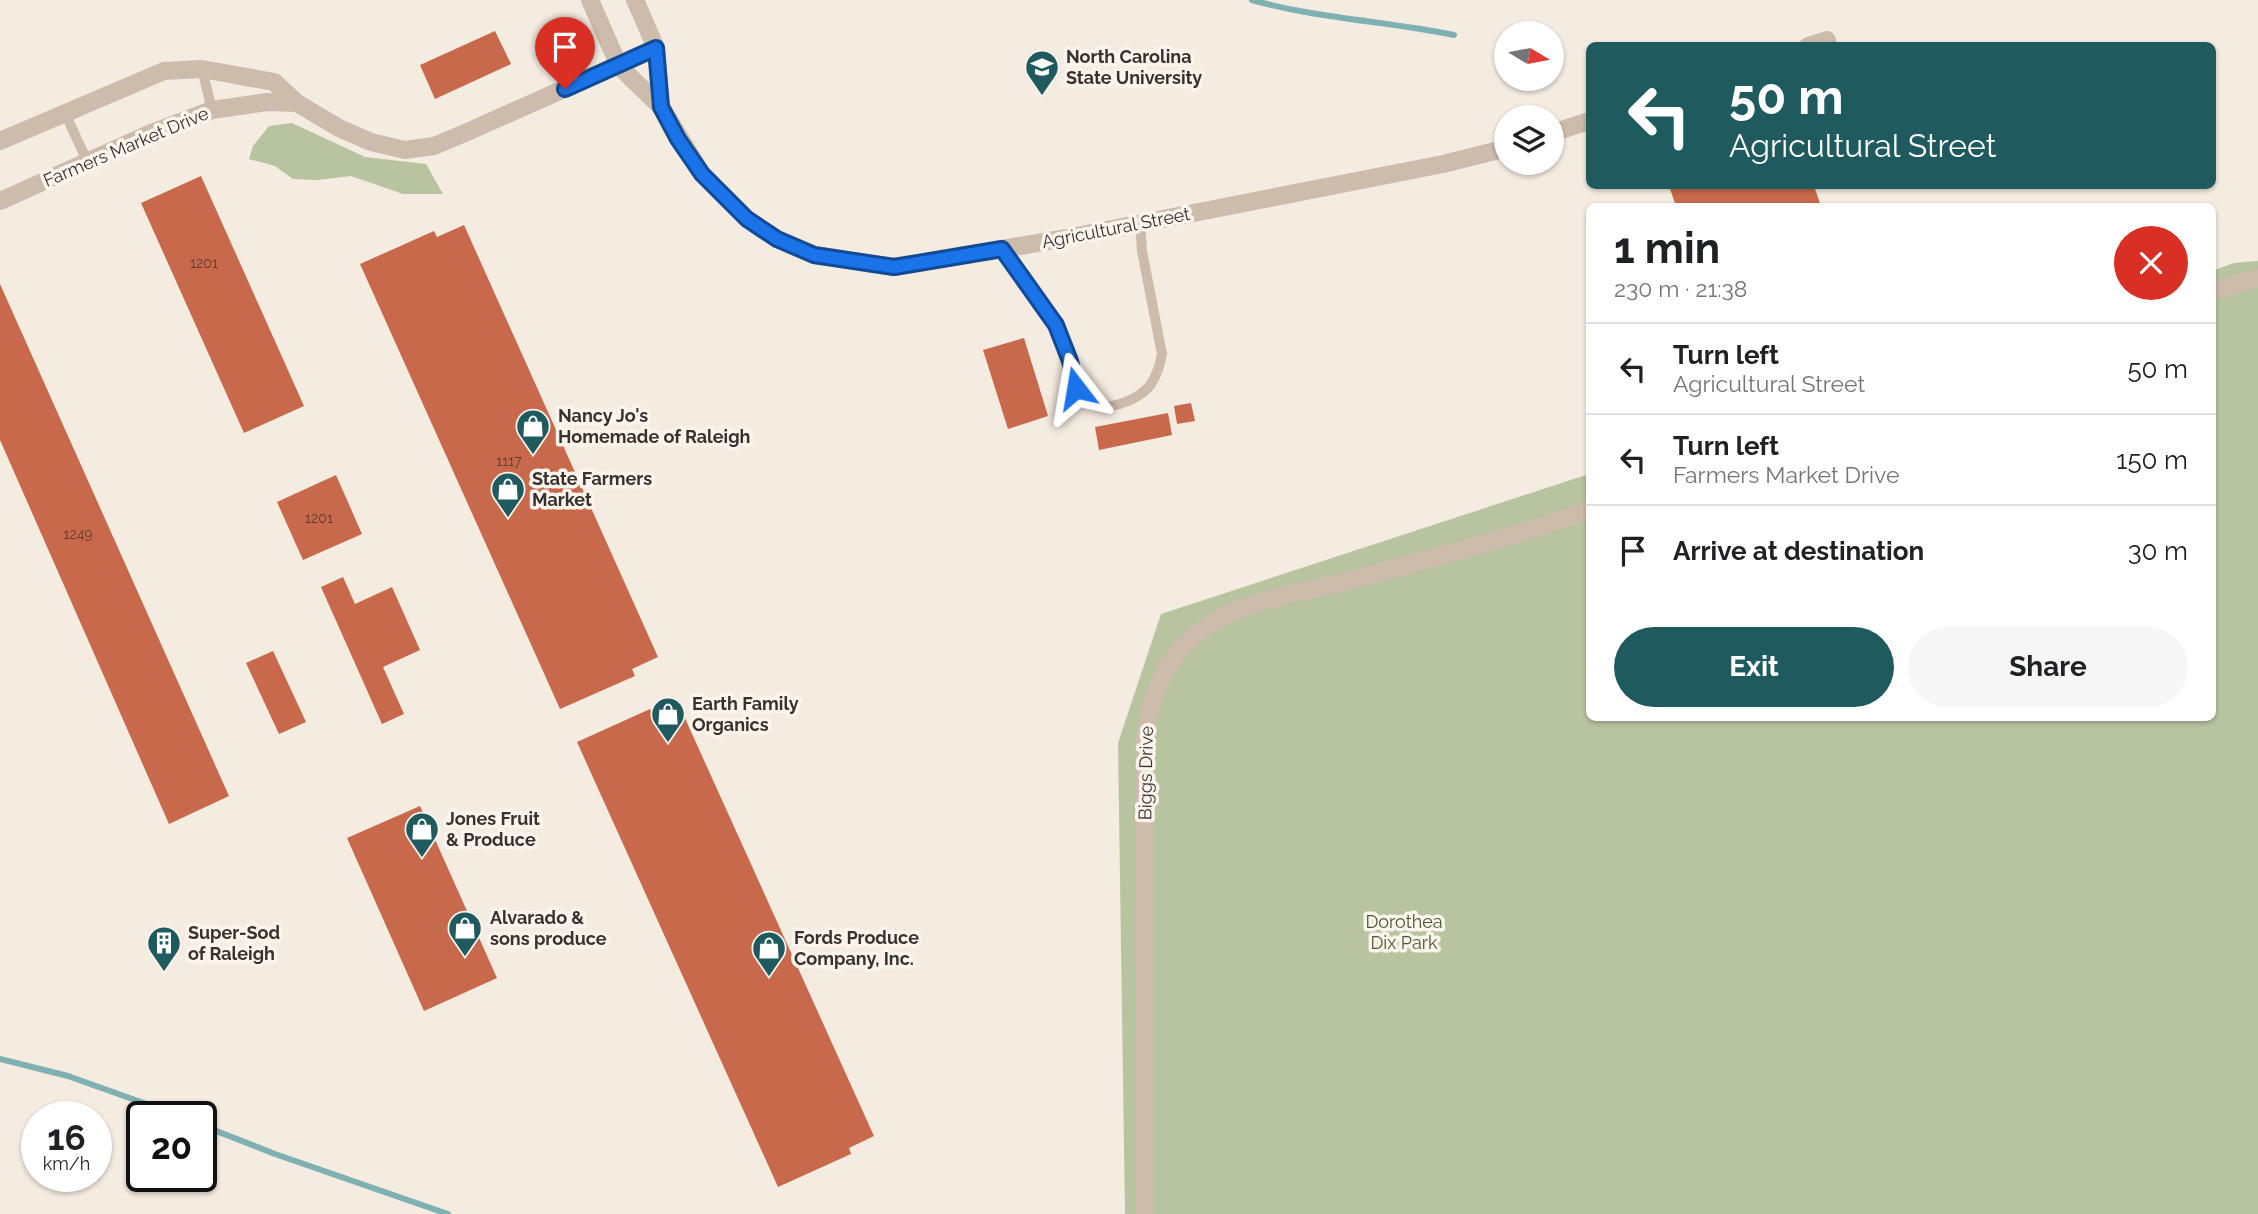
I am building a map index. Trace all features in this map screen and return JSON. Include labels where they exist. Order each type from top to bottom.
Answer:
[{"type":"street","name":"Agricultural Street","points":[[590,0],[619,66],[661,107],[702,174],[747,219],[777,239],[814,255],[894,267],[1140,223],[1443,164],[1494,151]]},
{"type":"street","name":"Agricultural Street","points":[[635,0],[656,48],[661,107]]},
{"type":"street","points":[[1821,42],[1827,40]]},
{"type":"street","points":[[0,141],[164,71],[202,69],[274,82],[297,103],[339,128],[371,142],[405,150],[434,146],[656,48]]},
{"type":"street","name":"Farmers Market Drive","points":[[0,201],[149,134],[212,110],[258,103],[297,103]]},
{"type":"street","points":[[1564,129],[1586,122]]},
{"type":"street","points":[[2216,290],[2258,278]]},
{"type":"street","name":"Biggs Drive","points":[[1145,1214],[1145,739],[1148,713],[1167,665],[1206,626],[1252,606],[1513,537],[1586,511]]},
{"type":"lane","points":[[202,69],[212,110]]},
{"type":"lane","points":[[65,113],[88,161]]},
{"type":"lane","points":[[1002,249],[1056,325],[1070,361],[1076,388],[1086,401],[1100,406],[1116,404],[1137,398],[1150,386],[1159,370],[1162,354],[1142,251],[1140,223]]},
{"type":"green space","points":[[292,123],[365,157],[426,164],[443,194],[403,194],[351,176],[318,180],[293,179],[275,166],[249,159],[253,146],[269,126]]},
{"type":"green space","name":"Dorothea Dix Park","points":[[2258,261],[2258,1214],[1125,1214],[1118,743],[1161,614],[1586,475],[1586,721],[2216,721],[2216,270],[2234,263]]},
{"type":"building","points":[[495,31],[511,64],[435,99],[420,65]]},
{"type":"building","points":[[201,176],[304,406],[244,433],[141,203]]},
{"type":"building","points":[[1670,189],[1815,189],[1820,203],[1675,203]]},
{"type":"building","points":[[464,225],[658,657],[632,669],[635,676],[560,709],[360,264],[434,231],[437,237]]},
{"type":"building","points":[[0,284],[229,796],[169,824],[0,440]]},
{"type":"building","points":[[1024,338],[1048,416],[1008,429],[983,350]]},
{"type":"building","points":[[1191,403],[1195,421],[1177,424],[1174,406]]},
{"type":"building","points":[[1168,413],[1172,435],[1099,450],[1095,427]]},
{"type":"building","points":[[336,475],[362,534],[303,560],[277,502]]},
{"type":"building","points":[[343,577],[355,604],[392,587],[420,650],[383,667],[404,714],[382,724],[321,587]]},
{"type":"building","points":[[273,651],[306,722],[279,734],[246,663]]},
{"type":"building","points":[[679,705],[874,1136],[849,1148],[851,1154],[778,1187],[577,742],[650,709],[653,717]]},
{"type":"building","points":[[420,806],[497,978],[424,1011],[347,838]]},
{"type":"waterway","points":[[1252,0],[1302,12],[1454,35]]},
{"type":"waterway","points":[[0,1059],[68,1076],[138,1101]]},
{"type":"waterway","points":[[217,1131],[448,1214]]},
{"type":"place","name":"North Carolina State University","points":[[1042,97]]},
{"type":"place","name":"Nancy Jo's Homemade of Raleigh","points":[[533,456]]},
{"type":"place","name":"State Farmers Market","points":[[508,519]]},
{"type":"place","name":"Earth Family Organics","points":[[668,744]]},
{"type":"place","name":"Jones Fruit & Produce","points":[[422,859]]},
{"type":"place","name":"Alvarado & sons produce","points":[[465,958]]},
{"type":"place","name":"Super-Sod of Raleigh","points":[[164,973]]},
{"type":"place","name":"Fords Produce Company, Inc.","points":[[769,978]]},
{"type":"route","points":[[565,89],[656,48],[661,107],[678,139],[702,174],[747,219],[777,239],[814,255],[894,267],[1002,249],[1056,325],[1070,361],[1076,388]]}]
